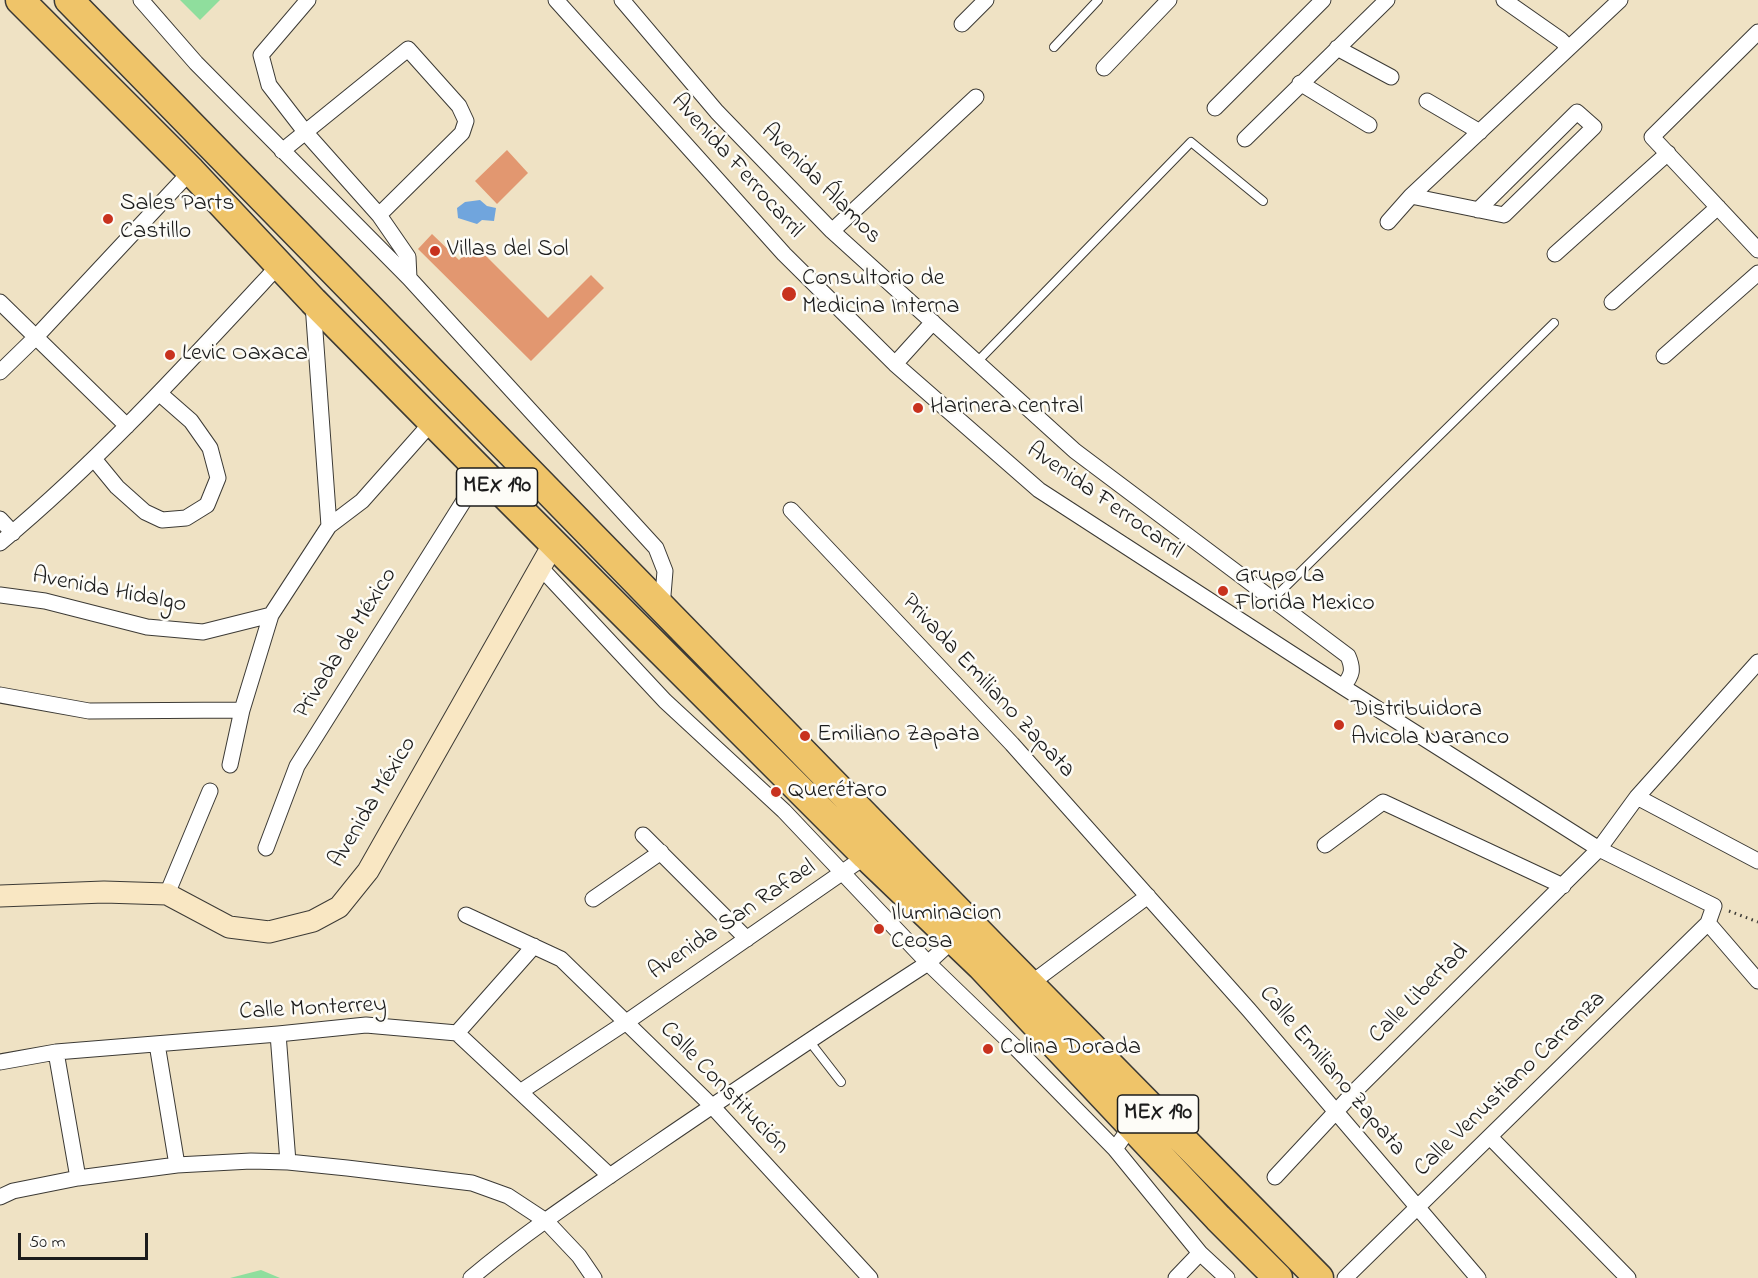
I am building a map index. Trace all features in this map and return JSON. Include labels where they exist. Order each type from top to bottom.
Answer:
[{"type":"highway","name":"MEX 190","points":[[20,0],[191,171],[313,301],[482,472],[547,555],[981,966],[1278,1278]]},
{"type":"highway","name":"MEX 190","points":[[69,0],[1319,1278]]},
{"type":"street","points":[[141,0],[196,63],[409,278],[656,548],[665,571],[662,607]]},
{"type":"street","points":[[308,0],[261,55],[269,85],[306,133],[379,215],[408,257],[409,278]]},
{"type":"street","name":"Avenida Ferrocarril","points":[[556,0],[784,254],[895,364],[1039,490],[1599,849],[1714,906]]},
{"type":"street","name":"Avenida Álamos","points":[[622,0],[717,112],[832,231],[1075,451],[1348,656],[1353,666],[1352,675],[1343,687]]},
{"type":"street","points":[[962,24],[986,0]]},
{"type":"street","points":[[1104,68],[1169,0]]},
{"type":"street","points":[[1215,108],[1323,0]]},
{"type":"street","points":[[1245,139],[1385,0]]},
{"type":"street","points":[[1504,0],[1569,48]]},
{"type":"street","points":[[1388,222],[1411,196],[1620,0]]},
{"type":"street","points":[[1758,32],[1652,137],[1758,250]]},
{"type":"street","points":[[1337,48],[1391,77]]},
{"type":"street","points":[[282,151],[408,49],[459,106],[466,121],[462,133],[379,215]]},
{"type":"street","points":[[1300,83],[1369,125]]},
{"type":"street","points":[[832,231],[976,97]]},
{"type":"street","points":[[1427,101],[1480,132]]},
{"type":"street","points":[[1411,196],[1478,210],[1504,215],[1594,127],[1577,112],[1478,210]]},
{"type":"street","points":[[1555,255],[1668,153]]},
{"type":"street","points":[[0,372],[35,338],[191,171]]},
{"type":"street","points":[[1612,302],[1718,207]]},
{"type":"street","points":[[0,543],[94,459],[280,264]]},
{"type":"street","points":[[1664,356],[1758,273]]},
{"type":"street","points":[[313,301],[329,526]]},
{"type":"street","points":[[0,302],[127,426]]},
{"type":"street","points":[[895,364],[933,322]]},
{"type":"street","points":[[94,459],[117,487],[146,512],[162,520],[186,518],[207,505],[218,478],[210,448],[190,421],[159,393]]},
{"type":"street","points":[[230,765],[242,710],[271,615],[329,526],[362,501],[432,422]]},
{"type":"street","name":"Privada de México","points":[[266,848],[297,766],[482,472]]},
{"type":"street","name":"Privada Emiliano Zapata","points":[[791,510],[1012,744],[1148,896]]},
{"type":"street","points":[[0,519],[13,533]]},
{"type":"street","points":[[547,555],[666,701],[784,811],[928,963],[1116,1149],[1200,1252],[1227,1278]]},
{"type":"street","name":"Avenida México","points":[[0,896],[104,892],[167,894],[229,927],[269,932],[313,921],[339,907],[368,871],[547,555]]},
{"type":"street","name":"Avenida Hidalgo","points":[[0,595],[45,601],[147,627],[203,632],[271,615]]},
{"type":"street","name":"Calle Libertad","points":[[1275,1177],[1335,1112],[1599,849],[1637,797],[1758,662]]},
{"type":"street","points":[[0,695],[89,711],[242,710]]},
{"type":"street","points":[[167,894],[210,791]]},
{"type":"street","points":[[1637,797],[1758,861]]},
{"type":"street","points":[[1325,845],[1383,802],[1563,886]]},
{"type":"street","points":[[643,835],[747,939]]},
{"type":"street","points":[[593,899],[661,852]]},
{"type":"street","name":"Avenida San Rafael","points":[[520,1092],[626,1023],[866,856]]},
{"type":"street","points":[[1030,984],[1148,896]]},
{"type":"street","name":"Calle Emiliano Zapata","points":[[1148,896],[1249,1010],[1478,1278]]},
{"type":"street","points":[[1714,906],[1708,923],[1758,981]]},
{"type":"street","name":"Calle Constitución","points":[[466,915],[561,959],[712,1106],[870,1278]]},
{"type":"street","name":"Calle Venustiano Carranza","points":[[1345,1278],[1708,923]]},
{"type":"street","points":[[471,1278],[519,1240],[610,1176],[928,963],[953,940]]},
{"type":"street","points":[[534,946],[458,1033],[610,1176]]},
{"type":"street","name":"Calle Monterrey","points":[[0,1062],[56,1052],[366,1025],[458,1033]]},
{"type":"street","points":[[278,1034],[288,1162]]},
{"type":"street","points":[[157,1044],[177,1165]]},
{"type":"street","points":[[56,1052],[78,1178]]},
{"type":"street","points":[[1116,1149],[1131,1126]]},
{"type":"street","points":[[1490,1137],[1628,1278]]},
{"type":"street","points":[[0,1197],[13,1191],[78,1178],[177,1165],[251,1161],[288,1162],[472,1183],[508,1196],[546,1221],[579,1256],[594,1278]]},
{"type":"street","points":[[1176,1278],[1200,1252]]},
{"type":"lane","points":[[1054,47],[1098,0]]},
{"type":"lane","points":[[977,362],[1191,142],[1263,201]]},
{"type":"lane","points":[[1273,599],[1554,323]]},
{"type":"lane","points":[[810,1042],[841,1082]]},
{"type":"path","points":[[1714,906],[1758,922]]},
{"type":"green space","points":[[180,0],[220,0],[200,20]]},
{"type":"green space","points":[[261,1270],[280,1278],[230,1278]]},
{"type":"water","points":[[480,200],[487,206],[496,208],[494,221],[482,220],[477,224],[458,218],[457,208],[465,202]]},
{"type":"building","points":[[507,150],[528,173],[497,204],[475,181]]},
{"type":"building","points":[[432,234],[459,260],[470,249],[479,249],[548,318],[591,275],[604,288],[531,361],[418,249]]},
{"type":"place","name":"Sales Parts Castillo","points":[[108,219]]},
{"type":"place","name":"Villas del Sol","points":[[435,251]]},
{"type":"place","name":"Consultorio de Medicina Interna","points":[[789,294]]},
{"type":"place","name":"Levic Oaxaca","points":[[170,355]]},
{"type":"place","name":"Harinera central","points":[[918,408]]},
{"type":"place","name":"Grupo La Florida Mexico","points":[[1223,591]]},
{"type":"place","name":"Distribuidora Avicola Naranco","points":[[1339,725]]},
{"type":"place","name":"Emiliano Zapata","points":[[805,736]]},
{"type":"place","name":"Querétaro","points":[[776,792]]},
{"type":"place","name":"Iluminacion Ceosa","points":[[879,929]]},
{"type":"place","name":"Colina Dorada","points":[[988,1049]]}]
